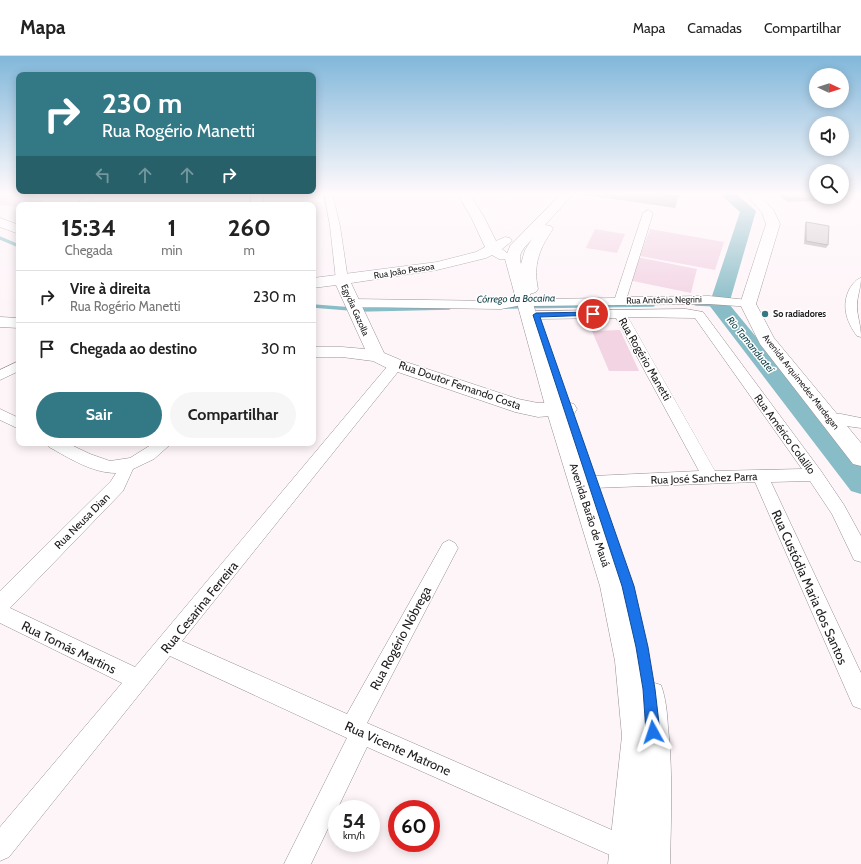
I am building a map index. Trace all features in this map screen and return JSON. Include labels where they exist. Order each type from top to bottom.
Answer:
[{"type":"street","points":[[336,231],[342,280]]},
{"type":"street","points":[[488,231],[506,245],[515,249],[512,258],[502,255],[506,245],[523,231]]},
{"type":"street","name":"Avenida Barão de Mauá","points":[[531,308],[526,269],[536,241],[544,231]]},
{"type":"street","points":[[620,308],[643,231]]},
{"type":"street","points":[[741,303],[770,231]]},
{"type":"street","points":[[506,245],[526,250],[526,269]]},
{"type":"street","name":"Rua João Pessoa","points":[[316,283],[437,266],[481,255],[506,245]]},
{"type":"street","name":"Avenida Barão de Mauá","points":[[512,258],[531,308],[562,409],[613,586],[630,661],[635,695],[638,736],[635,859]]},
{"type":"street","name":"Egydia Gazolla","points":[[342,280],[368,340]]},
{"type":"street","points":[[861,281],[856,287],[851,302],[851,316],[861,333]]},
{"type":"street","name":"Rua Antônio Negrini","points":[[620,308],[708,300],[741,303]]},
{"type":"street","name":"Avenida Arquimedes Mardegan","points":[[741,303],[766,340],[861,458]]},
{"type":"street","name":"Rua Rogério Manetti","points":[[353,307],[501,305],[531,308],[620,308],[710,477]]},
{"type":"street","name":"Rua Américo Colalilo","points":[[620,308],[694,314],[702,318],[815,475],[838,510],[861,554]]},
{"type":"street","points":[[0,322],[16,323]]},
{"type":"street","points":[[368,340],[377,356]]},
{"type":"street","name":"Rua Doutor Fernando Costa","points":[[342,352],[368,340]]},
{"type":"street","name":"Rua Doutor Fernando Costa","points":[[316,352],[342,352],[377,356],[396,364],[516,405],[538,410],[562,409]]},
{"type":"street","name":"Rua Cesarina Ferreira","points":[[0,848],[168,645],[396,364]]},
{"type":"street","points":[[0,376],[16,367]]},
{"type":"street","name":"Avenida Barão de Mauá","points":[[562,409],[593,482],[628,586],[640,633],[649,689],[654,747],[654,802],[635,859]]},
{"type":"street","points":[[0,414],[16,422]]},
{"type":"street","points":[[829,419],[841,419],[861,423]]},
{"type":"street","points":[[60,446],[95,464],[111,467],[126,466],[144,458],[160,446]]},
{"type":"street","name":"Rua Neusa Dian","points":[[0,604],[117,486],[126,466]]},
{"type":"street","name":"Rua José Sanchez Parra","points":[[593,482],[710,477],[815,475]]},
{"type":"street","name":"Rua Custódia Maria dos Santos","points":[[760,476],[861,698]]},
{"type":"street","name":"Rua Rogério Nóbrega","points":[[297,864],[357,731],[449,548]]},
{"type":"street","name":"Rua Tomás Martins","points":[[0,613],[139,680]]},
{"type":"street","name":"Rua Vicente Matrone","points":[[168,645],[635,859]]},
{"type":"shaded area","points":[[594,231],[625,234],[617,253],[586,248]]},
{"type":"shaded area","points":[[649,231],[660,231],[724,242],[715,270],[640,256]]},
{"type":"shaded area","points":[[637,257],[697,269],[691,293],[628,280]]},
{"type":"shaded area","points":[[620,330],[639,371],[609,371],[592,331]]},
{"type":"building","points":[[806,231],[829,231],[828,245],[806,241]]},
{"type":"waterway","name":"Rio Tamanduateí","points":[[742,231],[719,305],[861,483]]},
{"type":"waterway","name":"Córrego da Bocaina","points":[[0,238],[16,245]]},
{"type":"waterway","name":"Córrego da Bocaina","points":[[696,304],[719,305]]},
{"type":"waterway","name":"Córrego da Bocaina","points":[[504,307],[653,305]]},
{"type":"waterway","name":"Córrego da Bocaina","points":[[316,306],[351,309]]},
{"type":"waterway","name":"Córrego da Bocaina","points":[[359,310],[449,308]]},
{"type":"place","name":"So radiadores","points":[[765,314]]},
{"type":"route","points":[[593,314],[536,315],[628,586],[640,633],[649,689],[653,732]]}]
